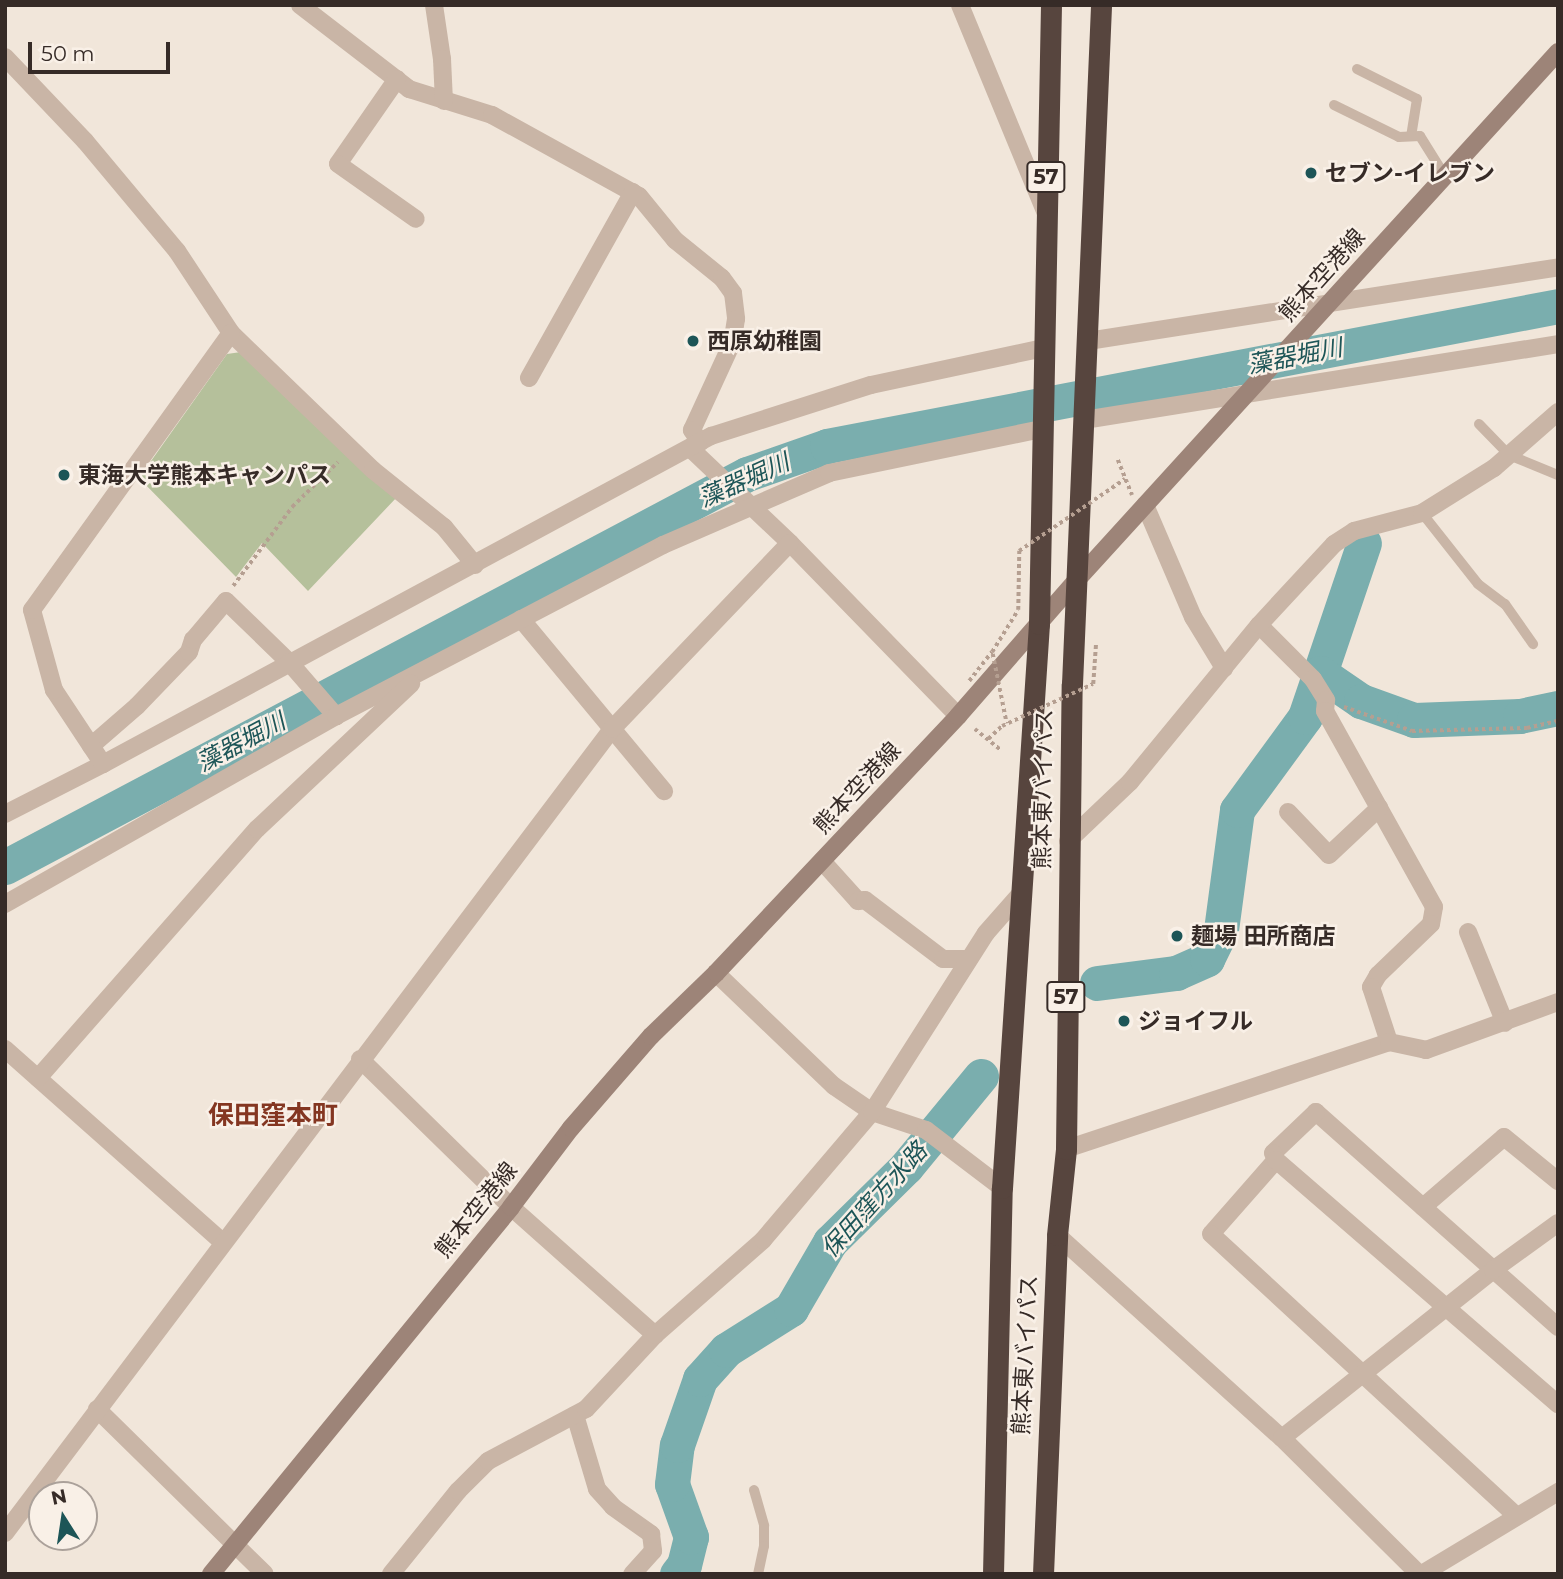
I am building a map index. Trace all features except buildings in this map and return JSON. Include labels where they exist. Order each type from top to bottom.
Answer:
[{"type":"highway","name":"熊本東バイパス","points":[[993,1574],[1002,1188],[1039,624],[1051,5]]},
{"type":"highway","name":"熊本東バイパス","points":[[1043,1574],[1057,1235],[1066,1149],[1068,841],[1075,582],[1088,341],[1088,264],[1101,5]]},
{"type":"main road","name":"熊本空港線","points":[[211,1574],[511,1207],[570,1128],[651,1036],[716,973],[958,716],[1075,582],[1139,503],[1249,392],[1558,52]]},
{"type":"street","points":[[300,5],[410,89],[492,115],[633,192],[675,240],[722,278],[733,293],[736,319],[732,343],[692,430],[695,446],[748,504],[790,542],[958,716]]},
{"type":"street","points":[[434,5],[444,101]]},
{"type":"street","points":[[960,5],[1045,211]]},
{"type":"street","points":[[5,57],[85,141],[177,251],[231,333],[352,449],[444,527],[475,565]]},
{"type":"street","points":[[397,79],[338,163],[416,219]]},
{"type":"street","points":[[529,378],[633,192]]},
{"type":"street","points":[[1088,341],[1324,310],[1558,267]]},
{"type":"street","points":[[103,764],[54,690],[32,610],[231,333]]},
{"type":"street","points":[[1083,420],[1558,344]]},
{"type":"street","points":[[5,814],[695,446],[740,426],[871,385],[1043,348]]},
{"type":"street","points":[[1068,841],[1130,782],[1259,625],[1334,544],[1354,531],[1422,513],[1494,468],[1558,412]]},
{"type":"street","points":[[5,904],[333,711],[426,670],[663,545],[748,504],[829,473],[1041,429]]},
{"type":"street","points":[[1139,503],[1192,617],[1224,668]]},
{"type":"street","points":[[5,1533],[360,1059],[612,729],[790,542]]},
{"type":"street","points":[[91,746],[137,706],[189,652],[193,640],[226,601],[289,662],[333,711]]},
{"type":"street","points":[[521,619],[664,791]]},
{"type":"street","points":[[1259,625],[1313,679],[1326,700],[1325,711],[1434,907],[1431,923],[1378,975],[1371,987],[1389,1042]]},
{"type":"street","points":[[38,1078],[257,829],[426,670]]},
{"type":"street","points":[[1288,812],[1329,855],[1379,808]]},
{"type":"street","points":[[822,861],[858,901],[865,900],[943,959],[969,959]]},
{"type":"street","points":[[391,1574],[458,1491],[488,1461],[586,1409],[655,1335],[764,1240],[872,1112],[986,933],[1023,891]]},
{"type":"street","points":[[1468,932],[1505,1023]]},
{"type":"street","points":[[716,973],[834,1086],[872,1112],[926,1130],[1002,1188]]},
{"type":"street","points":[[1066,1149],[1389,1042],[1426,1050],[1558,1002]]},
{"type":"street","points":[[5,1049],[222,1242]]},
{"type":"street","points":[[360,1059],[511,1207],[655,1335]]},
{"type":"street","points":[[1558,1327],[1315,1112],[1273,1153],[1276,1160],[1558,1404]]},
{"type":"street","points":[[1423,1207],[1504,1137],[1558,1181]]},
{"type":"street","points":[[1276,1160],[1211,1234],[1517,1516]]},
{"type":"street","points":[[1282,1438],[1493,1270],[1558,1223]]},
{"type":"street","points":[[1057,1235],[1282,1438],[1420,1574],[1558,1492]]},
{"type":"street","points":[[97,1409],[265,1574]]},
{"type":"street","points":[[575,1415],[597,1489],[613,1507],[651,1534],[653,1551],[632,1574]]},
{"type":"lane","points":[[1357,69],[1417,99],[1411,136]]},
{"type":"lane","points":[[1334,105],[1399,137],[1420,136],[1445,176]]},
{"type":"lane","points":[[1479,424],[1509,455],[1558,475]]},
{"type":"lane","points":[[1422,513],[1478,584],[1505,604],[1533,644]]},
{"type":"lane","points":[[754,1490],[764,1526],[764,1546],[758,1574]]},
{"type":"path","points":[[226,601],[229,591],[292,507],[352,449]]},
{"type":"path","points":[[1118,460],[1139,503]]},
{"type":"path","points":[[969,681],[992,652],[1017,610],[1019,551],[1125,479]]},
{"type":"path","points":[[988,739],[1007,723],[1093,684],[1096,645]]},
{"type":"path","points":[[992,652],[1007,723]]},
{"type":"path","points":[[1326,700],[1412,731],[1527,728],[1558,721]]},
{"type":"path","points":[[975,729],[1001,750]]},
{"type":"green space","points":[[241,352],[397,497],[308,591],[262,543],[236,577],[139,478],[227,354]]},
{"type":"waterway","name":"藻器堀川","points":[[5,867],[747,474],[827,446],[1558,306]]},
{"type":"waterway","points":[[1320,673],[1364,543]]},
{"type":"waterway","name":"保田窪方水路","points":[[1097,983],[1176,973],[1207,959],[1221,930],[1237,810],[1305,717],[1320,673],[1361,701],[1414,720],[1520,716],[1558,708]]},
{"type":"waterway","name":"保田窪方水路","points":[[677,1574],[684,1565],[691,1537],[672,1484],[677,1445],[700,1379],[726,1350],[791,1309],[830,1242],[906,1167],[981,1076]]},
{"type":"place","name":"セブン-イレブン","points":[[1311,173]]},
{"type":"place","name":"西原幼稚園","points":[[693,341]]},
{"type":"place","name":"東海大学熊本キャンパス","points":[[64,475]]},
{"type":"place","name":"麺場 田所商店","points":[[1177,936]]},
{"type":"place","name":"ジョイフル","points":[[1124,1021]]},
{"type":"district","name":"保田窪本町","points":[[273,1116]]}]
